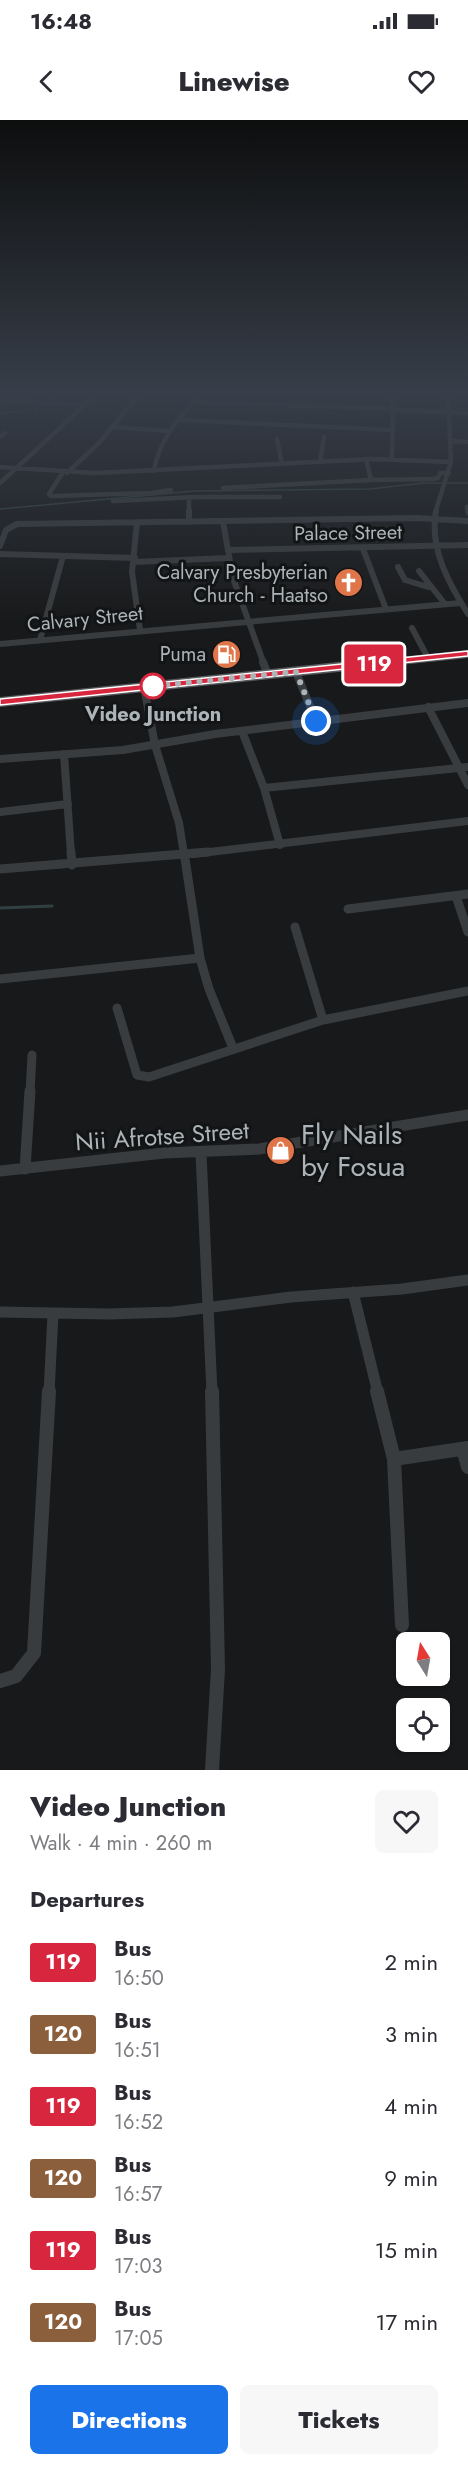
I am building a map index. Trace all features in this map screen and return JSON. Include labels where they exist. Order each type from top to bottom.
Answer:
[{"type":"main road","points":[[0,702],[468,654]]},
{"type":"street","points":[[0,483],[15,469]]},
{"type":"street","points":[[28,469],[65,472],[191,469]]},
{"type":"street","points":[[68,469],[49,494],[51,496],[130,494],[171,490]]},
{"type":"street","points":[[368,469],[371,480]]},
{"type":"street","points":[[450,469],[435,519],[438,546],[445,571],[460,603],[468,614]]},
{"type":"street","points":[[223,488],[433,479],[438,478],[440,473],[449,473]]},
{"type":"street","points":[[113,501],[280,497]]},
{"type":"street","points":[[189,498],[189,522]]},
{"type":"street","points":[[0,546],[3,531],[17,524],[435,519],[468,521]]},
{"type":"street","points":[[137,522],[133,589],[140,630]]},
{"type":"street","points":[[223,522],[229,558],[247,622],[268,675]]},
{"type":"street","name":"Palace Street","points":[[228,550],[363,549],[468,545]]},
{"type":"street","points":[[363,549],[386,609]]},
{"type":"street","points":[[0,554],[134,560],[229,558]]},
{"type":"street","points":[[40,640],[63,556]]},
{"type":"street","points":[[398,567],[405,580],[428,587],[440,596],[445,604]]},
{"type":"street","points":[[419,571],[428,587]]},
{"type":"street","name":"Calvary Street","points":[[0,644],[460,603]]},
{"type":"street","points":[[412,628],[428,658]]},
{"type":"street","points":[[296,672],[316,721]]},
{"type":"street","points":[[144,687],[155,745],[179,823],[200,958],[209,989],[233,1048]]},
{"type":"street","points":[[0,759],[155,745],[316,721],[468,703]]},
{"type":"street","points":[[428,707],[464,767],[468,785]]},
{"type":"street","points":[[242,731],[264,788],[280,845]]},
{"type":"street","points":[[64,754],[72,865]]},
{"type":"street","points":[[264,788],[464,767]]},
{"type":"street","points":[[0,812],[68,804]]},
{"type":"street","points":[[0,869],[72,865],[280,845],[468,821]]},
{"type":"street","points":[[348,909],[468,894]]},
{"type":"street","points":[[456,896],[468,932]]},
{"type":"street","points":[[295,927],[324,1020]]},
{"type":"street","points":[[0,979],[200,958]]},
{"type":"street","points":[[117,1008],[137,1075],[149,1077],[324,1020],[468,991]]},
{"type":"street","points":[[25,1168],[32,1055]]},
{"type":"street","name":"Nii Afrotse Street","points":[[0,1171],[164,1153],[259,1149],[468,1115]]},
{"type":"street","points":[[201,1153],[215,1457],[218,1670],[212,1770]]},
{"type":"street","points":[[0,1312],[127,1314],[209,1308],[272,1299],[353,1292],[389,1292],[468,1280]]},
{"type":"street","points":[[353,1292],[394,1459],[402,1625]]},
{"type":"street","points":[[4,1681],[25,1669],[33,1653],[53,1314]]},
{"type":"street","points":[[394,1459],[466,1449],[468,1467]]},
{"type":"waterway","points":[[0,509],[194,491],[370,489],[424,483],[468,483]]},
{"type":"waterway","points":[[0,908],[52,906]]},
{"type":"bus line","name":"119","points":[[0,702],[468,654]]},
{"type":"place","name":"Calvary Presbyterian Church - Haatso","points":[[349,583]]},
{"type":"place","name":"Puma","points":[[227,654]]},
{"type":"place","name":"Video Junction","points":[[153,686]]},
{"type":"place","name":"Fly Nails by Fosua","points":[[280,1150]]},
{"type":"route","points":[[153,686],[144,687],[296,672],[316,721]]}]
